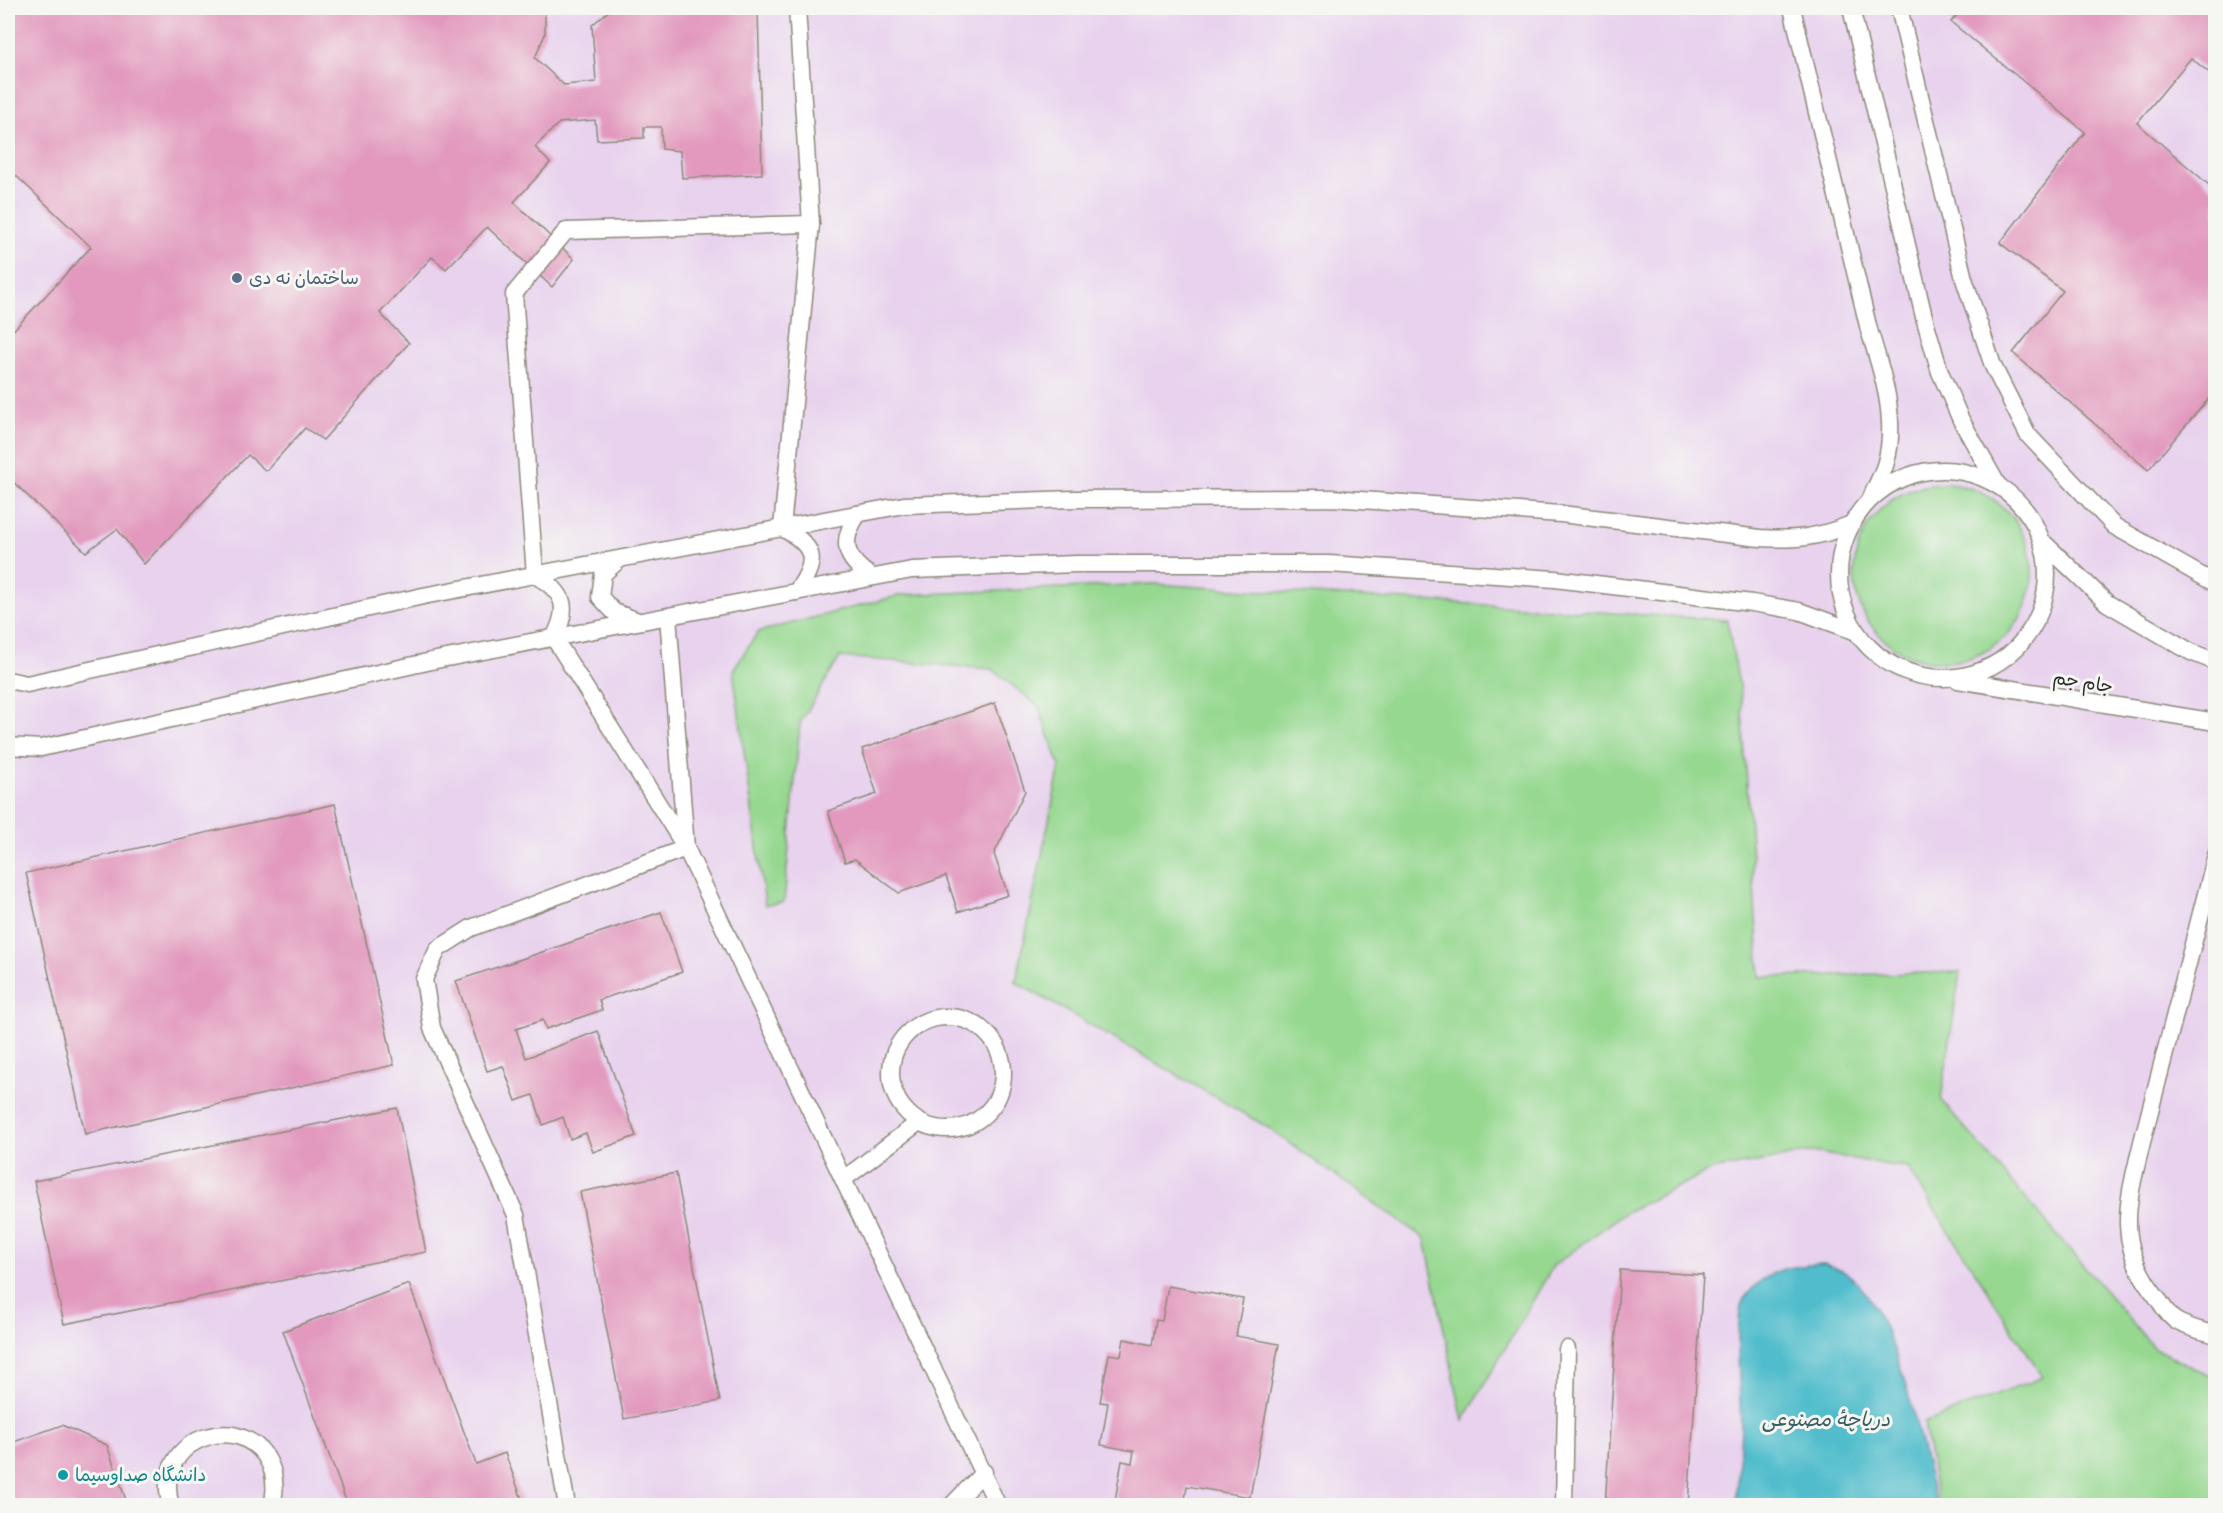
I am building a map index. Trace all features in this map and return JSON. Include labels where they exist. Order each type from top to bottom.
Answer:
[{"type":"lane","points":[[782,528],[811,224],[797,8]]},
{"type":"lane","points":[[1792,8],[1869,330],[1883,376],[1889,422],[1886,461],[1872,496],[1849,525],[1842,542],[1837,578],[1845,614],[1854,631],[1879,657],[1923,677],[1960,678],[1986,670],[2017,650],[2036,624],[2047,589],[2043,542]]},
{"type":"lane","points":[[1851,8],[1924,317],[1940,372],[1961,420],[1997,484],[2026,510],[2043,542],[2107,603],[2191,652],[2216,662]]},
{"type":"lane","points":[[1899,8],[1964,279],[1993,366],[2028,435],[2114,526],[2216,584]]},
{"type":"lane","points":[[535,575],[514,294],[566,231],[811,224]]},
{"type":"lane","points":[[1872,496],[1902,477],[1938,469],[1963,471],[1997,484]]},
{"type":"lane","points":[[8,680],[27,684],[423,596],[904,505],[1075,499],[1332,498],[1561,514],[1791,540],[1821,537],[1849,525]]},
{"type":"lane","points":[[858,513],[849,528],[847,548],[855,566],[872,578]]},
{"type":"lane","points":[[782,528],[802,539],[811,554],[810,573],[796,592]]},
{"type":"lane","points":[[620,558],[603,574],[600,597],[614,612],[640,621]]},
{"type":"lane","points":[[8,746],[41,748],[436,660],[912,570],[1076,564],[1329,564],[1555,579],[1752,603],[1799,612],[1854,631]]},
{"type":"lane","points":[[535,575],[554,585],[563,603],[564,620],[554,638]]},
{"type":"lane","points":[[668,616],[686,848]]},
{"type":"lane","points":[[554,638],[686,848],[984,1472],[998,1506]]},
{"type":"lane","name":"جام جم","points":[[1945,677],[2216,722]]},
{"type":"lane","points":[[567,1506],[516,1215],[432,1028],[424,979],[438,949],[471,928],[686,848]]},
{"type":"lane","points":[[2216,855],[2133,1180],[2127,1233],[2136,1262],[2150,1289],[2175,1320],[2216,1335]]},
{"type":"lane","points":[[948,1017],[966,1020],[983,1029],[995,1043],[1002,1060],[1004,1079],[998,1097],[988,1112],[954,1129],[936,1129],[919,1122],[904,1110],[894,1094],[890,1076],[892,1058],[900,1041],[913,1028],[930,1019],[948,1017]]},
{"type":"lane","points":[[844,1179],[919,1122]]},
{"type":"lane","points":[[1564,1506],[1567,1349]]},
{"type":"lane","points":[[171,1506],[168,1477],[175,1460],[185,1447],[200,1438],[216,1434],[233,1435],[249,1441],[262,1452],[271,1466],[275,1482],[272,1506]]},
{"type":"lane","points":[[951,1506],[984,1472]]},
{"type":"shaded area","points":[[8,8],[2215,8],[2215,1505],[8,1505]]},
{"type":"green space","points":[[1943,484],[1960,485],[1977,490],[2006,510],[2026,539],[2031,556],[2031,590],[2026,607],[2006,636],[1977,656],[1960,661],[1943,662],[1926,661],[1909,656],[1880,636],[1860,607],[1855,590],[1854,573],[1855,556],[1860,539],[1880,510],[1909,490],[1926,485]]},
{"type":"green space","points":[[1153,584],[1727,620],[1741,695],[1760,977],[1960,972],[1941,1100],[2154,1348],[2215,1379],[2215,1505],[1938,1505],[1924,1423],[2043,1377],[1908,1168],[1812,1152],[1712,1170],[1626,1212],[1553,1266],[1463,1421],[1425,1239],[1267,1127],[1016,982],[1060,766],[1038,706],[992,669],[840,657],[800,723],[784,902],[765,905],[733,670],[758,632],[901,595]]},
{"type":"water","name":"دریاچهٔ مصنوعی","points":[[1824,1264],[1849,1275],[1866,1294],[1881,1319],[1905,1382],[1936,1505],[1736,1505],[1741,1427],[1739,1322],[1744,1299],[1761,1281],[1779,1271]]},
{"type":"building","name":"ساختمان نه دی","points":[[8,8],[545,8],[545,34],[535,58],[564,85],[596,82],[592,25],[612,8],[758,8],[762,174],[682,178],[680,151],[662,149],[661,127],[644,127],[644,138],[597,140],[595,120],[559,123],[535,147],[550,163],[514,202],[574,259],[552,287],[487,227],[446,269],[432,257],[380,313],[409,343],[323,440],[305,428],[266,471],[248,455],[144,564],[117,529],[86,552],[8,477],[8,336],[91,247],[8,168]]},
{"type":"building","points":[[1963,8],[2216,8],[2216,78],[2191,58],[2137,123],[2216,191],[2216,390],[2148,470],[2013,353],[2063,291],[2000,243],[2085,132],[1951,22]]},
{"type":"building","points":[[995,703],[1025,791],[994,854],[1008,895],[958,912],[946,876],[899,893],[855,859],[845,862],[828,811],[877,794],[862,749]]},
{"type":"building","points":[[335,804],[394,1065],[85,1134],[26,873]]},
{"type":"building","points":[[661,912],[682,972],[599,1000],[602,1010],[546,1029],[543,1020],[516,1029],[526,1058],[598,1031],[636,1136],[593,1152],[586,1133],[570,1139],[563,1117],[543,1125],[533,1095],[516,1101],[503,1066],[487,1071],[456,981]]},
{"type":"building","points":[[397,1108],[426,1252],[64,1324],[34,1181]]},
{"type":"building","points":[[676,1173],[720,1401],[624,1419],[580,1192]]},
{"type":"building","points":[[1620,1270],[1703,1275],[1688,1506],[1605,1506]]},
{"type":"building","points":[[409,1284],[476,1464],[505,1453],[523,1502],[513,1506],[348,1506],[283,1331]]},
{"type":"building","points":[[1168,1286],[1243,1299],[1236,1336],[1279,1344],[1250,1497],[1187,1486],[1184,1506],[1114,1506],[1122,1461],[1132,1463],[1134,1451],[1101,1445],[1108,1403],[1100,1402],[1109,1354],[1121,1356],[1124,1339],[1152,1345],[1156,1320],[1162,1321]]},
{"type":"building","name":"دانشگاه صداوسیما","points":[[62,1425],[107,1445],[128,1506],[8,1506],[8,1444]]},
{"type":"place","name":"ساختمان نه دی","points":[[237,278]]},
{"type":"place","name":"دانشگاه صداوسیما","points":[[63,1475]]}]
